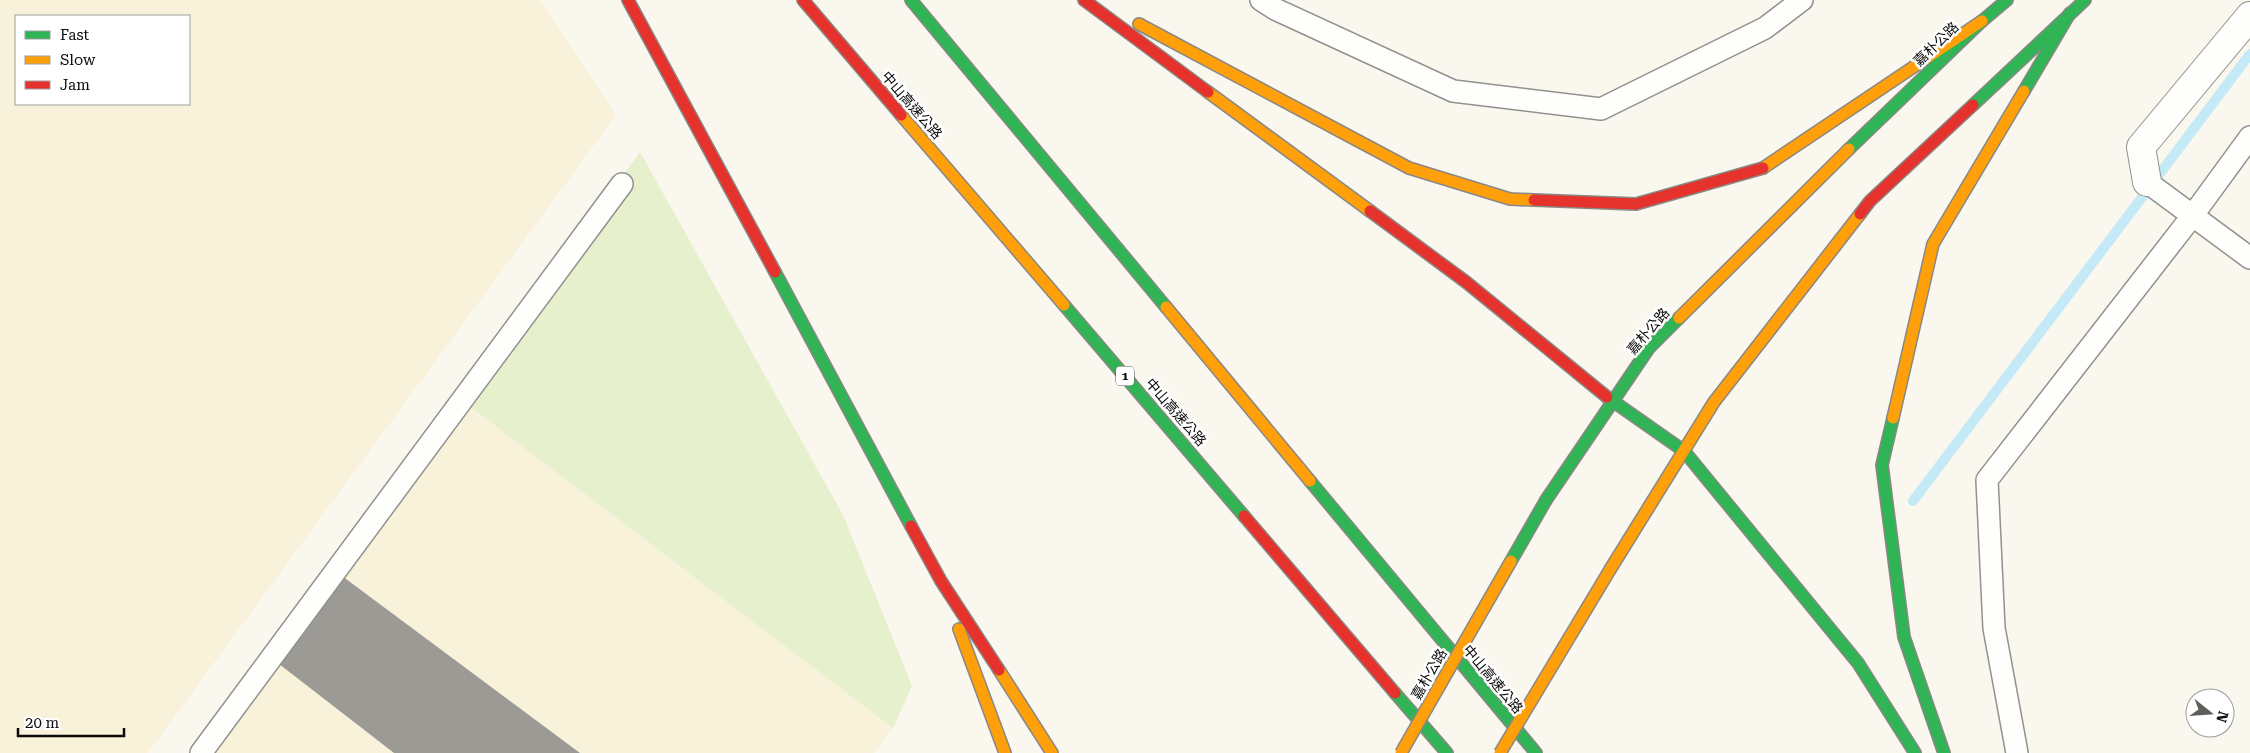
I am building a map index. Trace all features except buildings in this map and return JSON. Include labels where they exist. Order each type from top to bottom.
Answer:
[{"type":"main road","points":[[628,0],[941,581],[1052,753]]},
{"type":"main road","name":"中山高速公路","points":[[803,0],[1447,753]]},
{"type":"main road","name":"中山高速公路","points":[[911,0],[1536,753]]},
{"type":"main road","points":[[1084,0],[1466,282],[1613,402],[1684,451],[1858,662],[1915,753]]},
{"type":"main road","points":[[1095,0],[1410,168],[1510,199],[1636,204],[1765,168],[1982,21]]},
{"type":"main road","name":"嘉朴公路","points":[[1401,753],[1546,500],[1649,348],[1786,209],[1982,21],[2007,0]]},
{"type":"main road","points":[[1500,753],[1611,568],[1714,402],[1870,201],[2086,0]]},
{"type":"main road","points":[[1944,753],[1904,637],[1882,465],[1933,244],[2070,14]]},
{"type":"main road","points":[[941,581],[1005,753]]},
{"type":"street","points":[[2147,182],[2141,147],[2250,16]]},
{"type":"lane","points":[[1261,0],[1275,10],[1453,91],[1602,109],[1765,28],[1802,0]]},
{"type":"lane","points":[[2017,753],[1994,628],[1987,480],[2193,215],[2250,137]]},
{"type":"lane","points":[[2147,182],[2250,258]]},
{"type":"lane","points":[[201,753],[622,184]]},
{"type":"shaded area","points":[[0,0],[541,0],[616,115],[148,753],[0,753]]},
{"type":"shaded area","points":[[460,399],[893,728],[874,753],[580,753],[334,570]]},
{"type":"shaded area","points":[[270,657],[394,753],[200,753]]},
{"type":"green space","points":[[640,152],[843,515],[912,686],[893,728],[460,399]]},
{"type":"waterway","points":[[1913,501],[2250,54]]},
{"type":"traffic: fast","points":[[911,0],[1166,307]]},
{"type":"traffic: fast","points":[[1849,149],[1982,21],[2007,0]]},
{"type":"traffic: fast","points":[[1973,105],[2085,0]]},
{"type":"traffic: fast","points":[[2024,91],[2070,13]]},
{"type":"traffic: fast","points":[[775,272],[911,526]]},
{"type":"traffic: fast","points":[[1064,305],[1244,516]]},
{"type":"traffic: fast","points":[[1546,500],[1649,348],[1679,318]]},
{"type":"traffic: fast","points":[[1607,397],[1684,451],[1858,663],[1915,753]]},
{"type":"traffic: fast","points":[[1893,418],[1882,465],[1904,637],[1944,753]]},
{"type":"traffic: fast","points":[[1310,481],[1536,753]]},
{"type":"traffic: fast","points":[[1511,561],[1546,500]]},
{"type":"traffic: fast","points":[[1395,693],[1447,753]]},
{"type":"traffic: slow","points":[[1763,168],[1982,21]]},
{"type":"traffic: slow","points":[[1139,24],[1409,168],[1510,199],[1534,200]]},
{"type":"traffic: slow","points":[[1893,418],[1933,244],[2024,91]]},
{"type":"traffic: slow","points":[[1208,92],[1370,211]]},
{"type":"traffic: slow","points":[[901,115],[1064,305]]},
{"type":"traffic: slow","points":[[1679,318],[1849,149]]},
{"type":"traffic: slow","points":[[1611,568],[1714,402],[1860,214]]},
{"type":"traffic: slow","points":[[1166,307],[1310,481]]},
{"type":"traffic: slow","points":[[1401,753],[1511,561]]},
{"type":"traffic: slow","points":[[1500,753],[1611,568]]},
{"type":"traffic: slow","points":[[959,629],[1005,753]]},
{"type":"traffic: slow","points":[[999,670],[1052,753]]},
{"type":"traffic: jam","points":[[628,0],[775,272]]},
{"type":"traffic: jam","points":[[803,0],[901,115]]},
{"type":"traffic: jam","points":[[1084,0],[1208,92]]},
{"type":"traffic: jam","points":[[1860,214],[1870,201],[1973,105]]},
{"type":"traffic: jam","points":[[1534,200],[1636,204],[1763,168]]},
{"type":"traffic: jam","points":[[1370,211],[1466,282],[1607,397]]},
{"type":"traffic: jam","points":[[1244,516],[1395,693]]},
{"type":"traffic: jam","points":[[911,526],[941,581],[999,670]]}]
